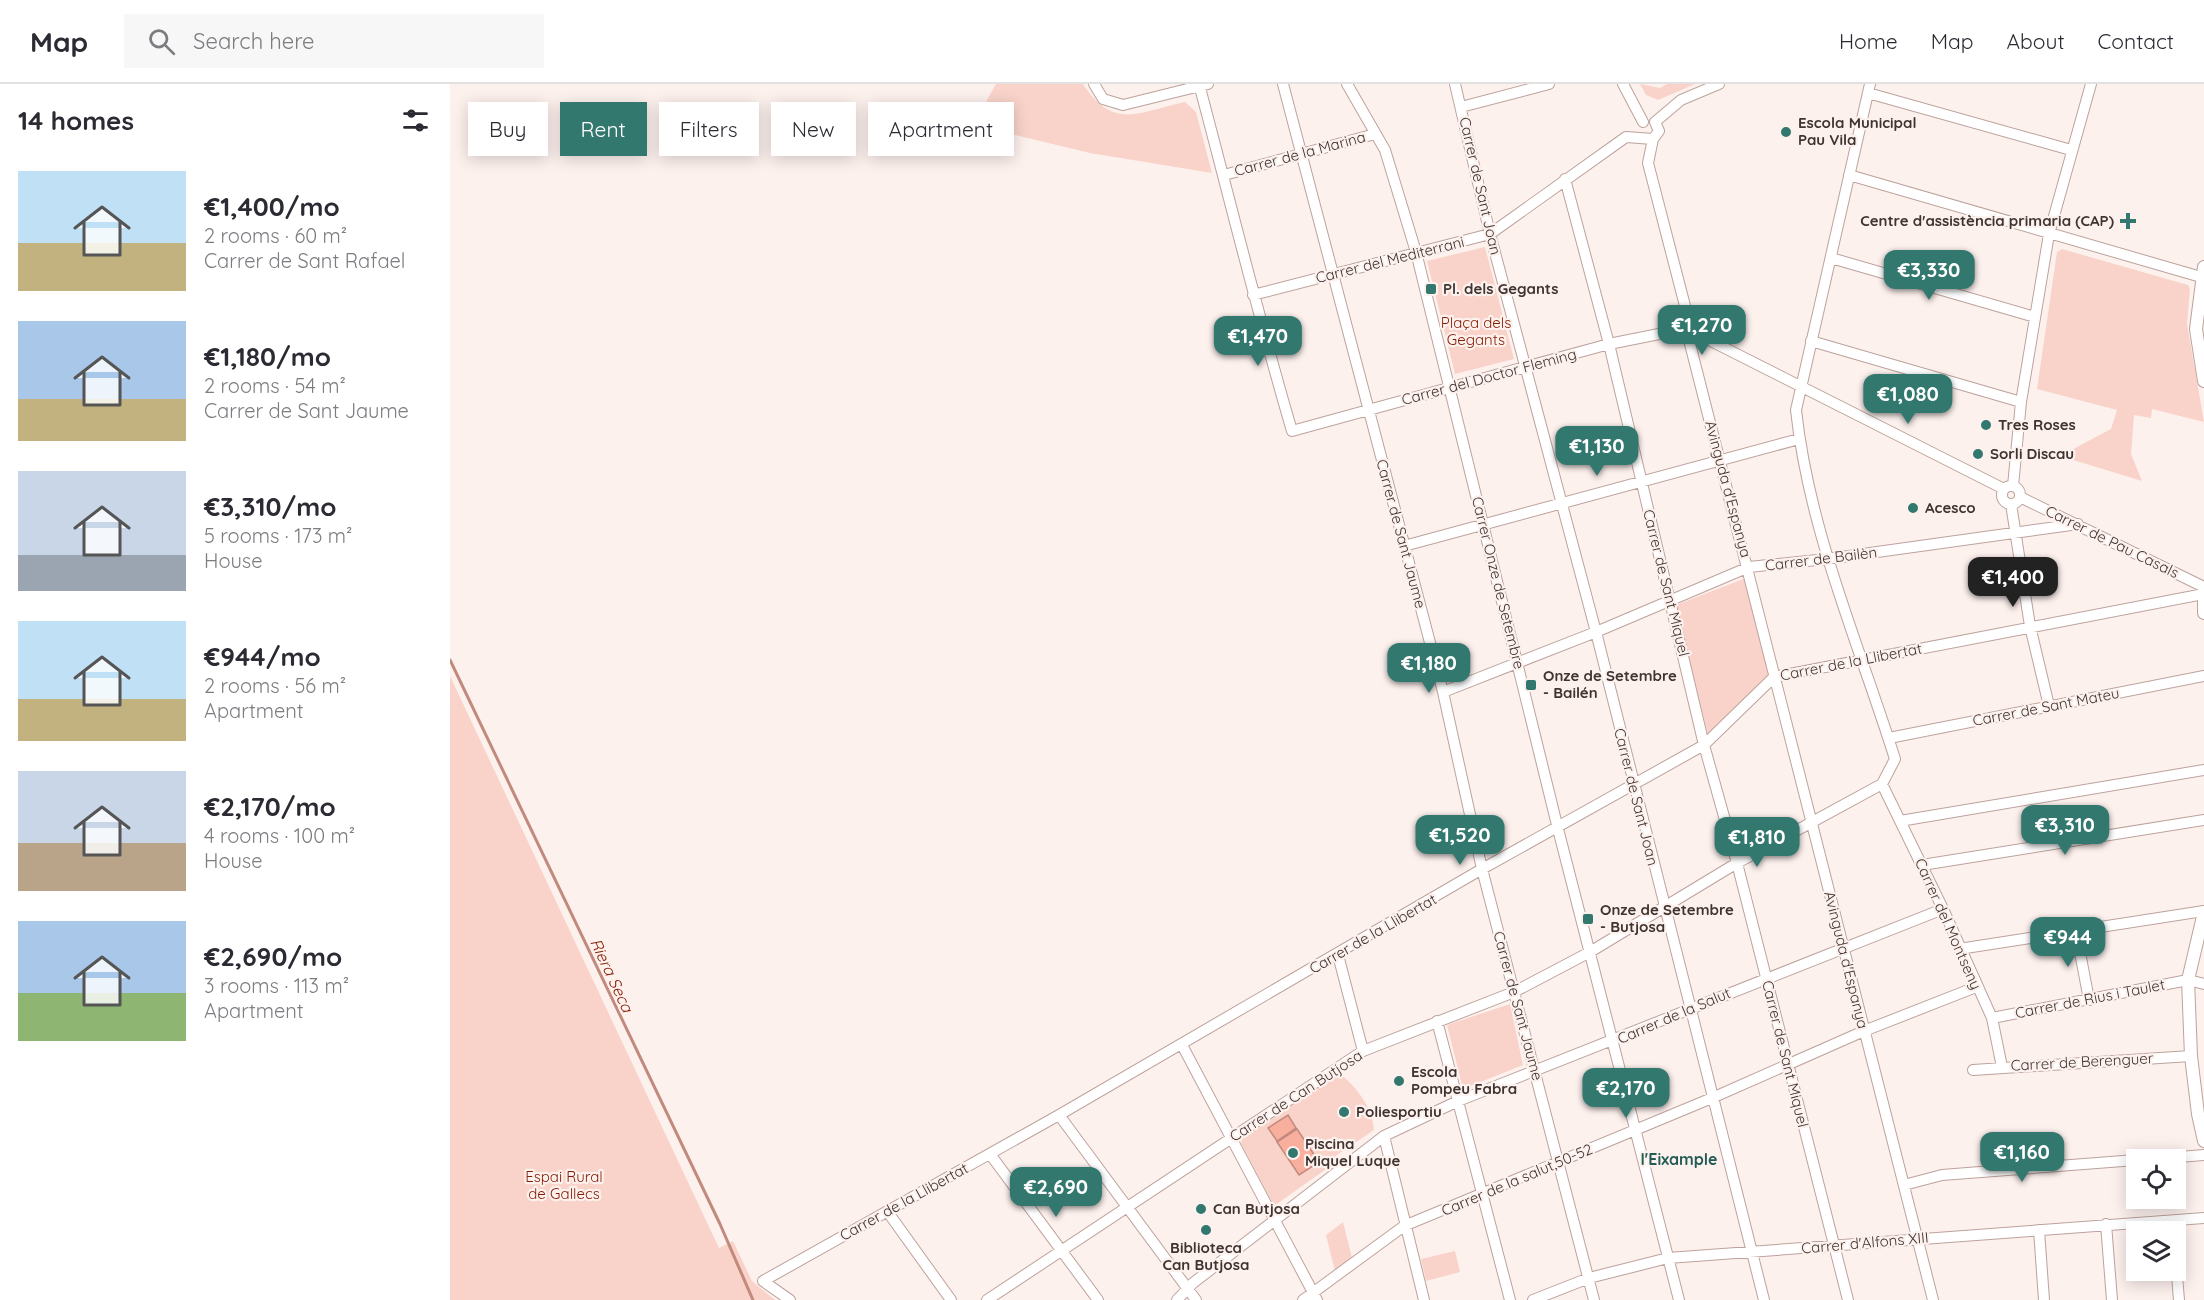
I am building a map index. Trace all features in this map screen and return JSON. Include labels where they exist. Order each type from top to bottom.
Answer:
[{"type":"street","points":[[1094,84],[1103,99],[1123,105],[1202,85],[1253,296]]},
{"type":"street","name":"Carrer de Sant Jaume","points":[[1282,84],[1443,692],[1482,869],[1594,1300]]},
{"type":"street","name":"Carrer Onze de Setembre","points":[[1347,84],[1386,150],[1416,252],[1558,829],[1679,1300]]},
{"type":"street","name":"Carrer de Sant Joan","points":[[1455,84],[1524,368],[1596,632],[1764,1300]]},
{"type":"street","points":[[1461,107],[1549,84]]},
{"type":"street","points":[[1623,84],[1649,122],[1659,131],[1647,138],[1640,128],[1649,122],[1682,100],[1719,84]]},
{"type":"street","points":[[2015,501],[2002,497],[2009,488],[2049,234],[2091,84]]},
{"type":"street","points":[[1882,784],[1895,759],[1827,560],[1799,439],[1796,410],[1799,385],[1831,258],[1869,89],[2071,150]]},
{"type":"street","name":"Carrer de la Marina","points":[[1224,175],[1375,134]]},
{"type":"street","name":"Carrer del Mediterrani","points":[[1253,296],[1490,234],[1626,137],[1647,138]]},
{"type":"street","name":"Avinguda d'Espanya","points":[[1647,138],[1648,163],[1720,461],[1749,567],[1774,676],[1933,1300]]},
{"type":"street","points":[[1849,175],[2049,234],[2203,272],[2196,329],[2204,381]]},
{"type":"street","name":"Carrer de Sant Miquel","points":[[1565,179],[1609,344],[1704,745],[1737,863],[1786,1064],[1848,1300]]},
{"type":"street","points":[[1831,258],[2035,317]]},
{"type":"street","name":"Carrer del Doctor Fleming","points":[[1253,296],[1292,431],[1609,344],[1674,331],[1690,335]]},
{"type":"street","points":[[1690,335],[1698,328],[1703,337],[2019,492],[2015,501],[2014,534],[2030,627],[2049,706]]},
{"type":"street","points":[[1811,341],[2021,402]]},
{"type":"street","points":[[1404,546],[1640,480],[1799,439]]},
{"type":"street","name":"Carrer de Pau Casals","points":[[2015,501],[2078,525],[2204,587]]},
{"type":"street","name":"Carrer de Bailèn","points":[[1443,692],[1596,632],[1749,567],[1827,560],[2078,525]]},
{"type":"street","points":[[2204,595],[2204,613]]},
{"type":"street","name":"Carrer de la Llibertat","points":[[790,1300],[764,1281],[1182,1045],[1482,869],[1634,787],[1704,745],[1774,676],[1862,662],[2030,627],[2204,595]]},
{"type":"street","name":"Carrer de Sant Mateu","points":[[1889,738],[2204,676]]},
{"type":"street","points":[[1900,821],[2204,770]]},
{"type":"street","name":"Carrer de Can Butjosa","points":[[987,1300],[1363,1051],[1514,992],[1590,952],[1812,820],[1882,784]]},
{"type":"street","name":"Carrer del Montseny","points":[[1882,784],[1943,909],[1976,987],[1992,1018],[2002,1067]]},
{"type":"street","points":[[1922,865],[2204,820]]},
{"type":"street","name":"Carrer de la Salut","points":[[1177,1300],[1187,1288],[1384,1136],[1458,1101],[1943,909]]},
{"type":"street","points":[[1959,949],[2204,911],[2188,980],[2191,1056],[2199,1073],[2198,1114],[2204,1141]]},
{"type":"street","points":[[2076,931],[2089,1000]]},
{"type":"street","points":[[1338,955],[1363,1051]]},
{"type":"street","points":[[2188,980],[2204,984]]},
{"type":"street","name":"Carrer de Rius i Taulet","points":[[1992,1018],[2188,980]]},
{"type":"street","name":"Carrer de la salut,50-52","points":[[1304,1300],[1315,1296],[1404,1226],[1482,1196],[1635,1131],[1864,1030],[1976,987]]},
{"type":"street","points":[[1437,1021],[1510,1300]]},
{"type":"street","points":[[1182,1045],[1315,1296]]},
{"type":"street","name":"Carrer de Berenguer","points":[[1973,1070],[2191,1056]]},
{"type":"street","points":[[1059,1115],[1196,1300]]},
{"type":"street","points":[[1384,1136],[1404,1226],[1424,1300]]},
{"type":"street","points":[[990,1154],[1098,1300]]},
{"type":"street","points":[[2186,1156],[2204,1155]]},
{"type":"street","points":[[1904,1185],[1942,1175],[2126,1161]]},
{"type":"street","points":[[887,1211],[951,1300]]},
{"type":"street","name":"Carrer d'Alfons XIII","points":[[2186,1223],[2204,1218]]},
{"type":"street","points":[[2106,1224],[2112,1300]]},
{"type":"street","name":"Carrer d'Alfons XIII","points":[[1533,1300],[1589,1278],[1668,1258],[2106,1224],[2126,1225]]},
{"type":"street","points":[[2039,1230],[2044,1300]]},
{"type":"street","points":[[2177,1281],[2179,1300]]},
{"type":"green space","points":[[996,84],[1083,84],[1094,99],[1105,108],[1117,113],[1140,113],[1185,102],[1196,112],[1212,173],[1090,153],[1014,135],[1014,102],[986,102]]},
{"type":"green space","points":[[1640,84],[1660,88],[1667,84],[1695,84],[1658,100],[1646,95]]},
{"type":"green space","name":"Plaça dels Gegants","points":[[1485,247],[1514,359],[1455,374],[1427,261]]},
{"type":"green space","points":[[2062,249],[2188,285],[2190,289],[2187,324],[2204,422],[2152,409],[2151,418],[2134,415],[2131,454],[2142,481],[2060,456],[2111,429],[2117,410],[2037,389],[2057,252]]},
{"type":"green space","points":[[1746,578],[1769,676],[1708,735],[1676,605]]},
{"type":"green space","name":"Espai Rural de Gallecs","points":[[450,676],[719,1248],[733,1241],[752,1281],[775,1300],[450,1300]]},
{"type":"green space","points":[[1510,1004],[1523,1065],[1463,1089],[1447,1025]]},
{"type":"green space","name":"Piscina Miquel Luque","points":[[1339,1073],[1352,1084],[1367,1106],[1374,1130],[1328,1161],[1329,1167],[1274,1206],[1241,1143],[1242,1139]]},
{"type":"green space","points":[[1343,1222],[1352,1258],[1335,1271],[1326,1235]]},
{"type":"green space","points":[[1455,1251],[1460,1272],[1426,1281],[1421,1259]]},
{"type":"shaded area","points":[[1288,1115],[1296,1128],[1277,1141],[1268,1128]]},
{"type":"shaded area","points":[[1297,1129],[1319,1162],[1299,1175],[1277,1142]]},
{"type":"waterway","name":"Riera Seca","points":[[450,660],[720,1224],[753,1300]]},
{"type":"place","name":"Escola Municipal Pau Vila","points":[[1786,132]]},
{"type":"place","name":"Centre d'assistència primaria (CAP)","points":[[2128,221]]},
{"type":"place","name":"Pl. dels Gegants","points":[[1431,289]]},
{"type":"place","name":"Tres Roses","points":[[1986,425]]},
{"type":"place","name":"Sorli Discau","points":[[1978,454]]},
{"type":"place","name":"Acesco","points":[[1913,508]]},
{"type":"place","name":"Onze de Setembre - Bailén","points":[[1531,685]]},
{"type":"place","name":"Onze de Setembre - Butjosa","points":[[1588,919]]},
{"type":"place","name":"Escola Pompeu Fabra","points":[[1399,1081]]},
{"type":"place","name":"Poliesportiu","points":[[1344,1112]]},
{"type":"place","name":"Piscina Miquel Luque","points":[[1293,1153]]},
{"type":"place","name":"Can Butjosa","points":[[1201,1209]]},
{"type":"place","name":"Biblioteca Can Butjosa","points":[[1206,1230]]},
{"type":"district","name":"l'Eixample","points":[[1679,1159]]}]
